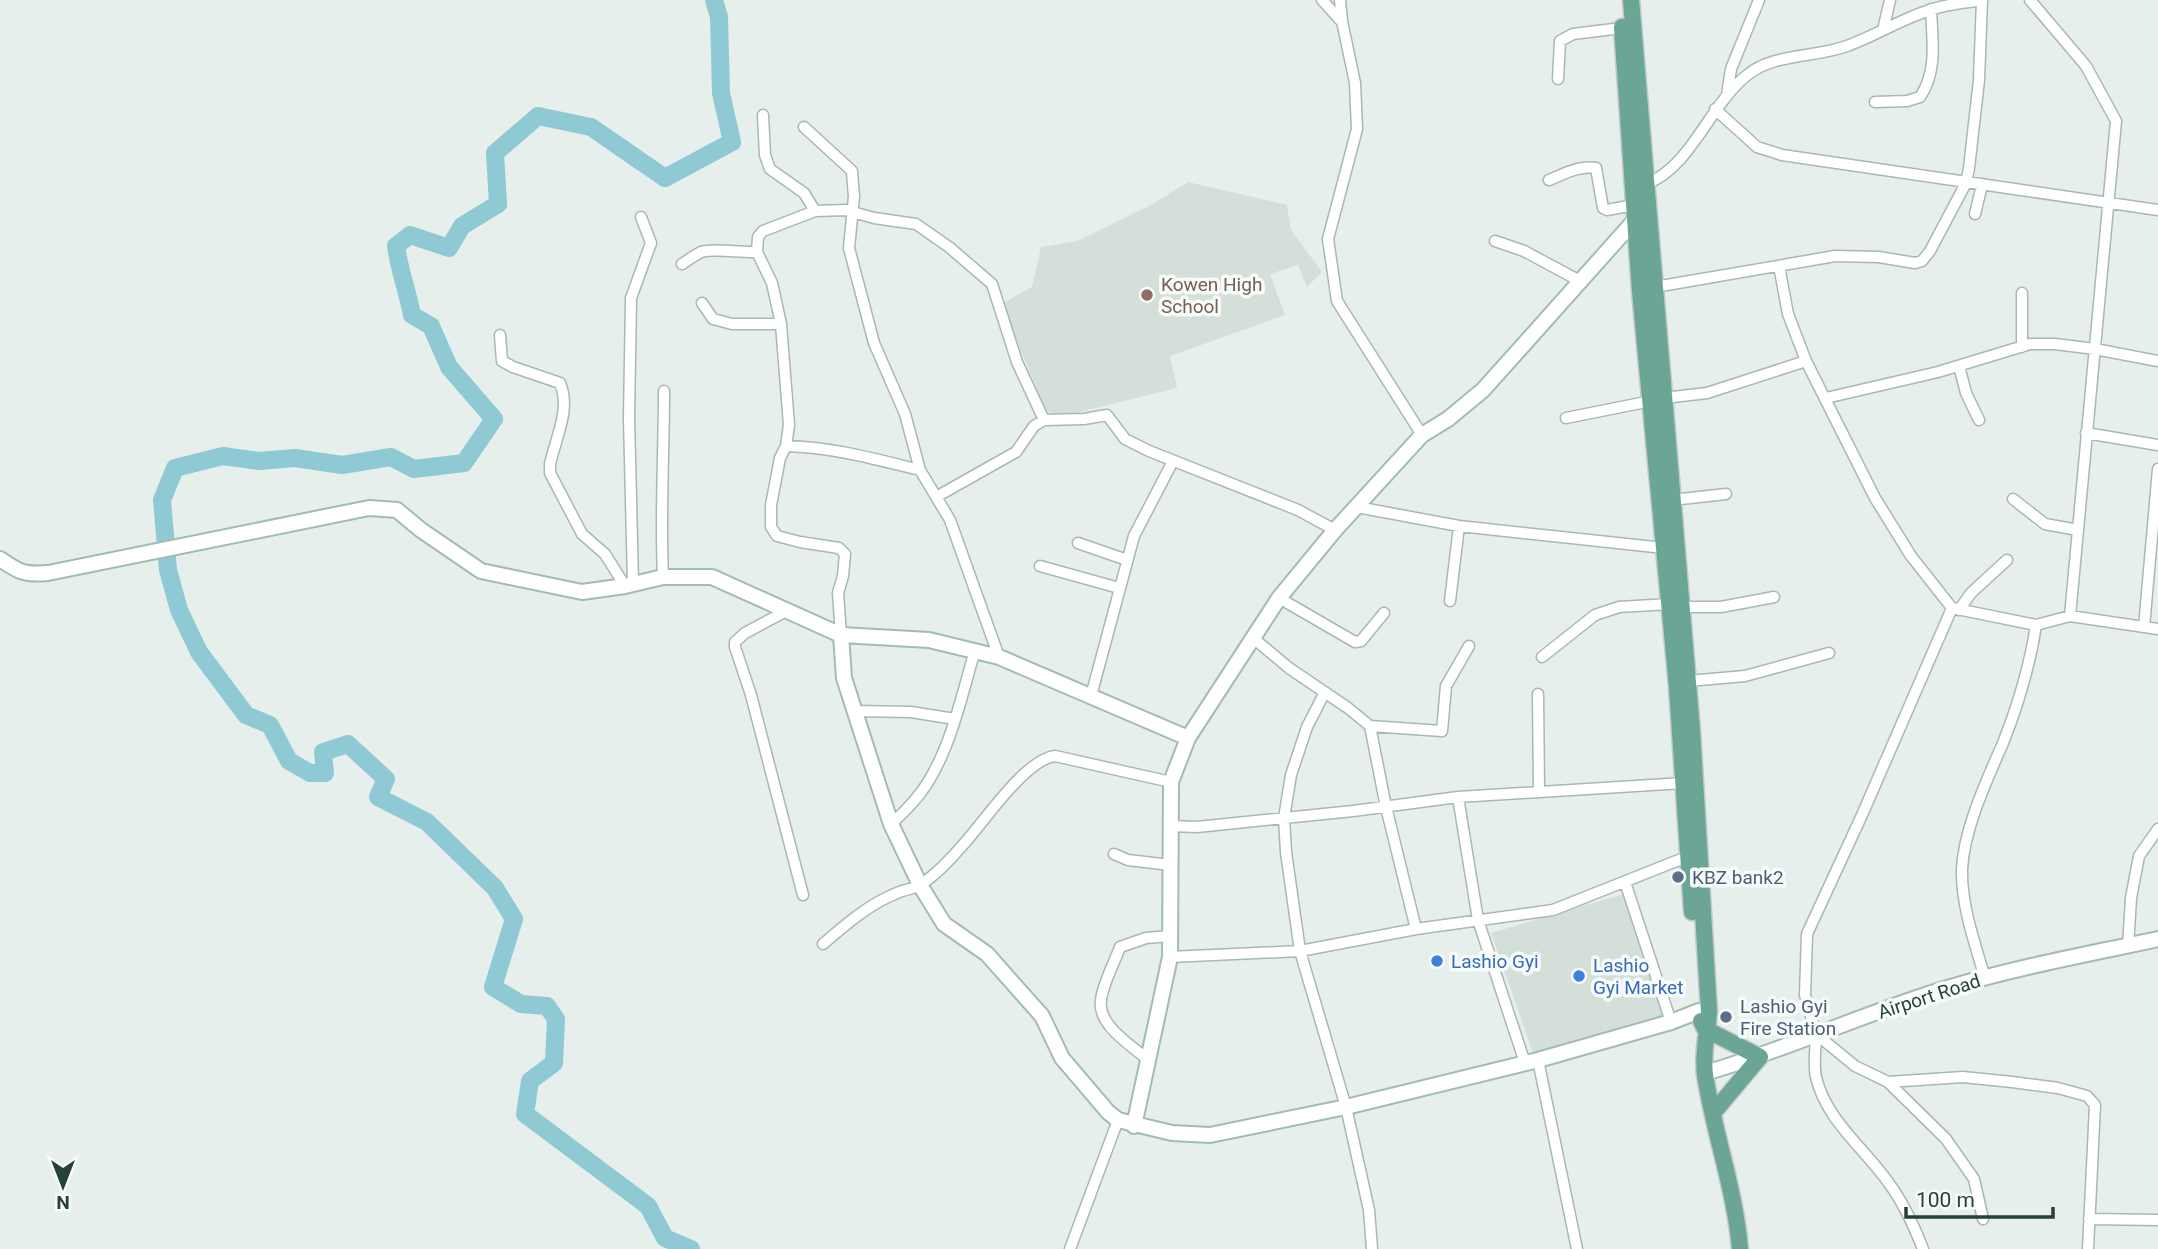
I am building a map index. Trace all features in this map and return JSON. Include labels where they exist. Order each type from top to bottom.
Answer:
[{"type":"main road","points":[[1620,0],[1634,213],[1672,499],[1684,783],[1699,1011],[1705,1029],[1760,1058],[1732,1087],[1713,1113]]},
{"type":"main road","points":[[1631,0],[1655,288],[1664,548],[1688,681],[1709,1011],[1705,1029],[1705,1073],[1737,1221],[1740,1249]]},
{"type":"street","points":[[1322,0],[1342,21]]},
{"type":"street","points":[[1340,0],[1356,83],[1357,129],[1328,239],[1332,277],[1337,300],[1422,435]]},
{"type":"street","points":[[1727,96],[1731,69],[1759,0]]},
{"type":"street","points":[[1883,30],[1890,0]]},
{"type":"street","points":[[1646,184],[1661,178],[1676,164],[1715,109],[1744,77],[1761,65],[1846,46],[1931,9],[1982,0],[1979,80],[1966,183],[1922,261],[1915,263],[1879,257],[1835,256],[1655,288]]},
{"type":"street","points":[[2030,0],[2086,66],[2116,121],[2070,616]]},
{"type":"street","points":[[1874,102],[1920,97],[1929,83],[1933,57],[1931,9]]},
{"type":"street","points":[[1558,79],[1560,41],[1573,34],[1622,28]]},
{"type":"street","points":[[1715,109],[1757,147],[1782,155],[2158,210]]},
{"type":"street","points":[[762,115],[765,155],[770,169],[804,192],[815,211]]},
{"type":"street","points":[[804,127],[852,171],[854,197],[849,248],[874,342],[905,414],[920,470],[950,520],[999,656]]},
{"type":"street","points":[[1549,180],[1584,167],[1596,168],[1603,208],[1634,213]]},
{"type":"street","points":[[1975,214],[1982,185]]},
{"type":"street","points":[[1044,420],[1017,362],[992,284],[949,247],[916,224],[852,212],[815,211],[762,232],[758,237],[757,252],[772,283],[781,324],[789,425],[771,505],[771,527],[777,536],[839,548],[845,554],[838,593],[844,678],[891,824],[920,886],[944,924],[987,954],[1042,1016],[1062,1058],[1118,1120],[1133,1126],[1172,1133],[1210,1135],[1346,1107],[1532,1061],[1671,1022],[1699,1011]]},
{"type":"street","points":[[1133,1126],[1170,957],[1171,782],[1188,738],[1279,598],[1335,530],[1422,435],[1448,419],[1483,390],[1580,281],[1634,213]]},
{"type":"street","points":[[629,584],[631,298],[651,243],[641,218]]},
{"type":"street","points":[[1495,241],[1524,251],[1580,281]]},
{"type":"street","points":[[682,264],[701,252],[757,252]]},
{"type":"street","points":[[1779,266],[1788,314],[1806,361],[1875,498],[1911,556],[1955,609],[2036,625],[2070,616],[2158,629]]},
{"type":"street","points":[[2022,293],[2022,347]]},
{"type":"street","points":[[702,303],[713,319],[732,324],[781,324]]},
{"type":"street","points":[[500,335],[502,361],[561,383],[565,394],[565,407],[550,473],[582,534],[605,554],[629,584]]},
{"type":"street","points":[[1826,398],[1959,366],[2022,347],[2055,344],[2158,361]]},
{"type":"street","points":[[1566,418],[1707,393],[1806,361]]},
{"type":"street","points":[[1959,366],[1966,393],[1979,420]]},
{"type":"street","points":[[663,577],[660,516],[664,471],[664,391]]},
{"type":"street","points":[[936,497],[1016,452],[1034,426],[1044,420],[1084,419],[1107,415],[1125,439],[1173,461],[1298,510],[1335,530]]},
{"type":"street","points":[[2086,433],[2158,445]]},
{"type":"street","points":[[786,446],[839,451],[920,470]]},
{"type":"street","points":[[1091,696],[1134,536],[1173,461]]},
{"type":"street","points":[[2144,626],[2158,469]]},
{"type":"street","points":[[1672,499],[1726,494]]},
{"type":"street","points":[[2013,499],[2045,524],[2078,530]]},
{"type":"street","points":[[0,558],[20,572],[32,575],[369,508],[397,510],[421,530],[481,570],[582,592],[663,577],[712,577],[841,635],[929,640],[999,656],[1188,738]]},
{"type":"street","points":[[1357,508],[1459,526],[1664,548]]},
{"type":"street","points":[[1450,601],[1459,526]]},
{"type":"street","points":[[1078,543],[1127,560]]},
{"type":"street","points":[[1923,1249],[1889,1182],[1826,1104],[1815,1075],[1816,1034],[1805,995],[1807,934],[1955,609],[2007,560]]},
{"type":"street","points":[[1040,566],[1119,588]]},
{"type":"street","points":[[1542,657],[1595,615],[1619,607],[1721,607],[1774,597]]},
{"type":"street","points":[[1279,598],[1355,642],[1361,641],[1384,612]]},
{"type":"street","points":[[789,610],[745,633],[735,642],[735,647],[751,695],[803,895]]},
{"type":"street","points":[[1985,978],[1964,898],[1962,869],[1968,837],[2015,709],[2036,625]]},
{"type":"street","points":[[1252,638],[1370,726],[1442,731],[1446,686],[1469,646]]},
{"type":"street","points":[[891,824],[915,800],[933,773],[955,719],[975,650]]},
{"type":"street","points":[[1688,681],[1745,676],[1829,653]]},
{"type":"street","points":[[1325,692],[1307,727],[1291,775],[1284,818],[1286,852],[1300,951],[1346,1107],[1369,1210],[1372,1249]]},
{"type":"street","points":[[1538,694],[1539,790]]},
{"type":"street","points":[[854,711],[911,712],[955,719]]},
{"type":"street","points":[[1370,726],[1386,807],[1416,929]]},
{"type":"street","points":[[822,944],[872,906],[897,893],[920,886],[959,850],[1001,798],[1045,757],[1055,755],[1171,782]]},
{"type":"street","points":[[1171,826],[1197,827],[1539,790],[1684,783]]},
{"type":"street","points":[[1458,797],[1478,920],[1532,1061],[1577,1249]]},
{"type":"street","points":[[2129,946],[2131,898],[2139,856],[2158,829]]},
{"type":"street","points":[[1114,854],[1128,860],[1170,865]]},
{"type":"street","points":[[1170,957],[1300,951],[1416,929],[1553,910],[1689,856]]},
{"type":"street","points":[[1625,881],[1671,1022]]},
{"type":"street","points":[[1147,1059],[1112,1027],[1101,1009],[1101,999],[1120,947],[1146,938],[1170,936]]},
{"type":"street","name":"Airport Road","points":[[1705,1073],[1760,1058],[1816,1034],[1950,987],[2158,939]]},
{"type":"street","points":[[1816,1034],[1855,1066],[1888,1082],[1946,1139],[1978,1189],[1983,1219]]},
{"type":"street","points":[[1888,1082],[1963,1077],[2058,1088],[2087,1096],[2095,1105],[2088,1249]]},
{"type":"street","points":[[1070,1249],[1118,1120]]},
{"type":"street","points":[[2089,1219],[2158,1220]]},
{"type":"shaded area","name":"Kowen High School","points":[[1188,182],[1287,205],[1291,230],[1322,272],[1307,287],[1298,265],[1270,274],[1285,315],[1170,356],[1177,388],[1059,417],[1046,410],[1001,304],[1032,287],[1041,247],[1077,241],[1149,206]]},
{"type":"shaded area","name":"Lashio Gyi Market","points":[[1624,894],[1666,1019],[1533,1053],[1491,933]]},
{"type":"waterway","points":[[691,1249],[665,1238],[648,1206],[525,1114],[530,1081],[554,1063],[556,1019],[547,1006],[521,1004],[493,987],[514,919],[495,888],[427,822],[378,797],[386,779],[348,744],[323,752],[325,773],[310,773],[289,761],[270,725],[246,715],[199,652],[179,610],[168,570],[162,500],[175,468],[223,456],[259,461],[295,458],[342,465],[391,457],[414,469],[464,463],[494,419],[449,367],[431,326],[412,315],[396,246],[410,235],[449,248],[462,226],[498,204],[495,153],[538,116],[591,127],[665,178],[732,142],[721,93],[719,17],[714,0]]},
{"type":"place","name":"Kowen High School","points":[[1147,295]]},
{"type":"place","name":"KBZ bank2","points":[[1678,877]]},
{"type":"place","name":"Lashio Gyi","points":[[1437,961]]},
{"type":"place","name":"Lashio Gyi Market","points":[[1579,976]]},
{"type":"place","name":"Lashio Gyi Fire Station","points":[[1726,1017]]}]
